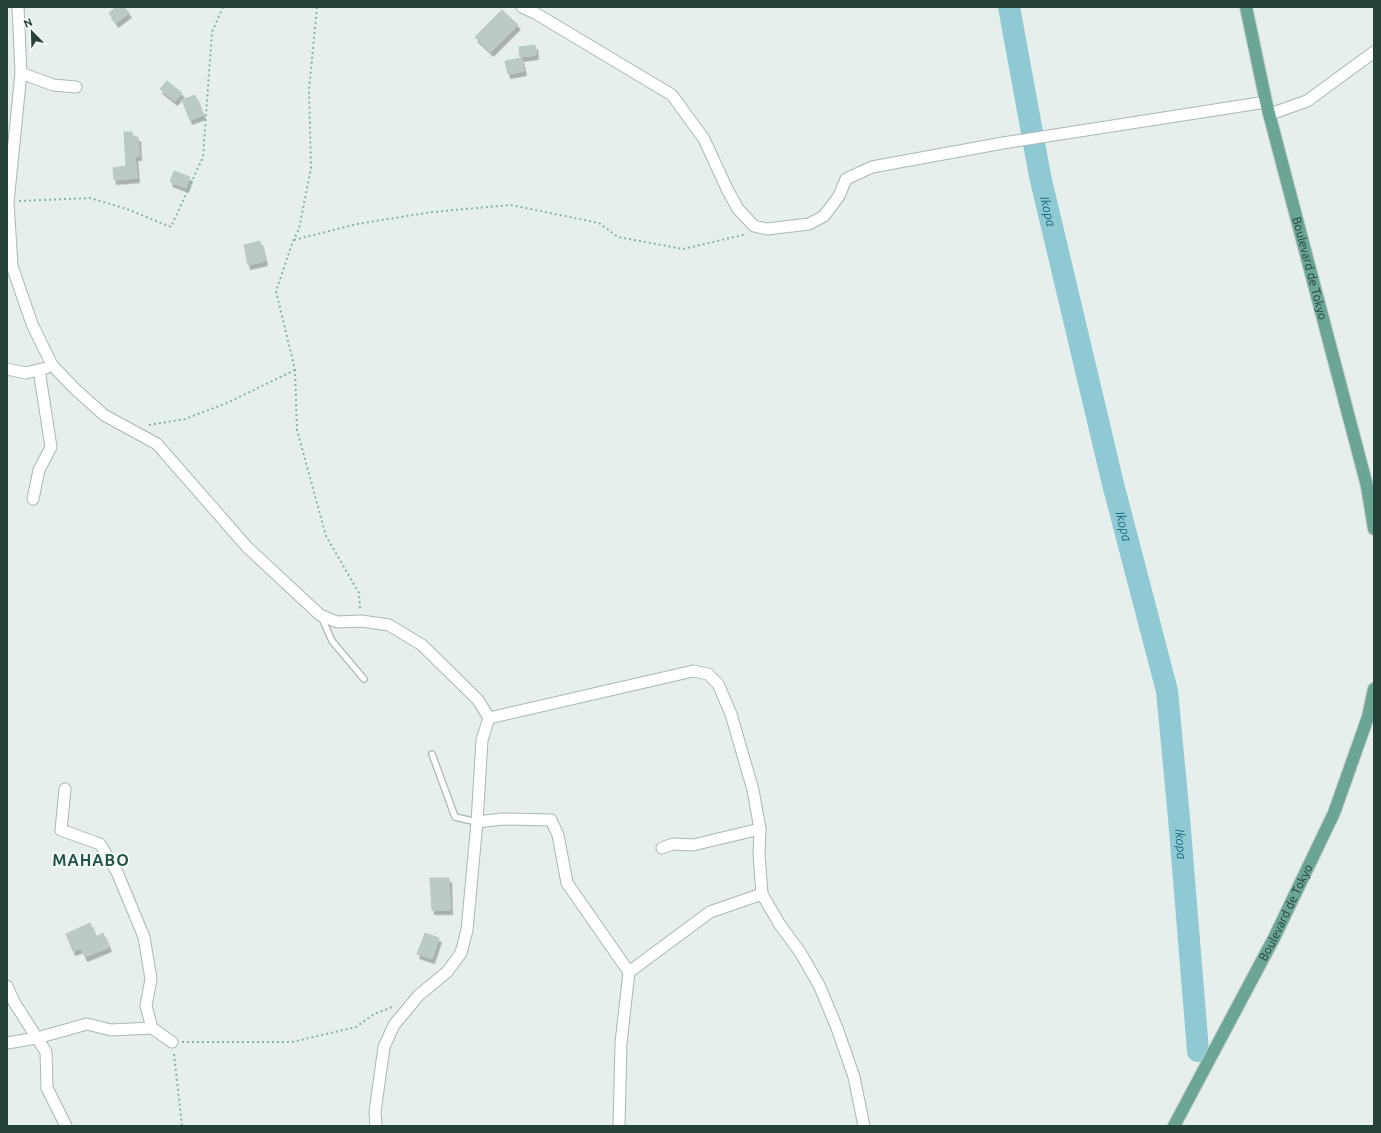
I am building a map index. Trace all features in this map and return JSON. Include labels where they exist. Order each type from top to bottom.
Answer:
[{"type":"main road","name":"Boulevard de Tokyo","points":[[1246,7],[1266,102],[1367,486],[1374,528]]},
{"type":"main road","name":"Boulevard de Tokyo","points":[[1174,1126],[1274,938],[1334,813],[1368,717],[1374,689]]},
{"type":"street","points":[[18,7],[21,73],[7,202],[12,266],[32,324],[52,365],[75,389],[104,415],[158,444],[247,547],[320,615],[337,622],[361,621],[389,625],[422,644],[478,700],[488,718],[482,740],[477,822],[467,930],[461,953],[447,972],[419,995],[394,1025],[384,1047],[376,1104],[376,1126]]},
{"type":"street","points":[[522,7],[536,13],[672,95],[704,139],[738,209],[754,226],[767,230],[808,224],[824,216],[839,196],[846,179],[872,167],[1003,143],[1266,102]]},
{"type":"street","points":[[1270,114],[1307,101],[1374,52]]},
{"type":"street","points":[[21,73],[53,85],[76,87]]},
{"type":"street","points":[[7,369],[26,373],[52,365]]},
{"type":"street","points":[[33,499],[39,470],[51,447],[39,370]]},
{"type":"street","points":[[488,718],[693,671],[708,674],[718,684],[731,714],[753,790],[760,829],[759,854],[762,894],[780,925],[800,952],[819,985],[837,1028],[854,1077],[864,1126]]},
{"type":"street","points":[[66,789],[61,830],[100,844],[117,872],[144,937],[151,980],[146,1006],[152,1028]]},
{"type":"street","points":[[477,822],[502,819],[551,820],[558,835],[567,883],[629,972],[621,1043],[619,1126]]},
{"type":"street","points":[[662,848],[673,844],[693,845],[760,829]]},
{"type":"street","points":[[629,972],[710,912],[762,894]]},
{"type":"street","points":[[7,986],[14,1002],[46,1052],[47,1088],[66,1126]]},
{"type":"street","points":[[7,1043],[37,1038],[87,1024],[111,1030],[152,1028],[172,1042]]},
{"type":"lane","points":[[320,615],[332,641],[364,679]]},
{"type":"lane","points":[[432,754],[455,817],[477,822]]},
{"type":"path","points":[[7,202],[90,198],[126,209],[171,227],[202,157],[212,32],[223,7]]},
{"type":"path","points":[[317,7],[309,90],[311,168],[299,229],[293,241],[276,291],[295,370],[297,430],[326,536],[360,593],[361,621]]},
{"type":"path","points":[[293,241],[357,224],[432,212],[511,205],[598,223],[618,237],[683,248],[747,234]]},
{"type":"path","points":[[130,429],[185,419],[227,403],[295,370]]},
{"type":"path","points":[[182,1126],[172,1042],[292,1042],[356,1027],[374,1014],[400,1003]]},
{"type":"building","points":[[116,7],[124,7],[129,13],[116,23],[109,13]]},
{"type":"building","points":[[502,10],[518,25],[491,52],[475,37]]},
{"type":"building","points":[[535,45],[536,55],[520,57],[519,47]]},
{"type":"building","points":[[521,58],[524,71],[508,74],[505,61]]},
{"type":"building","points":[[167,81],[182,93],[175,101],[160,89]]},
{"type":"building","points":[[195,95],[203,115],[190,120],[182,100]]},
{"type":"building","points":[[124,132],[132,132],[133,137],[138,137],[139,156],[135,156],[137,178],[114,180],[113,168],[126,166]]},
{"type":"building","points":[[174,171],[190,177],[186,188],[170,182]]},
{"type":"building","points":[[260,241],[265,261],[248,265],[244,245]]},
{"type":"building","points":[[430,878],[449,878],[450,910],[432,910]]},
{"type":"building","points":[[90,923],[96,937],[103,933],[109,947],[85,957],[81,948],[73,951],[66,934]]},
{"type":"building","points":[[425,933],[439,938],[432,959],[417,954]]},
{"type":"waterway","name":"Ikopa","points":[[1009,7],[1040,176],[1113,484],[1167,691],[1198,1051]]},
{"type":"district","name":"MAHABO","points":[[91,860]]}]
